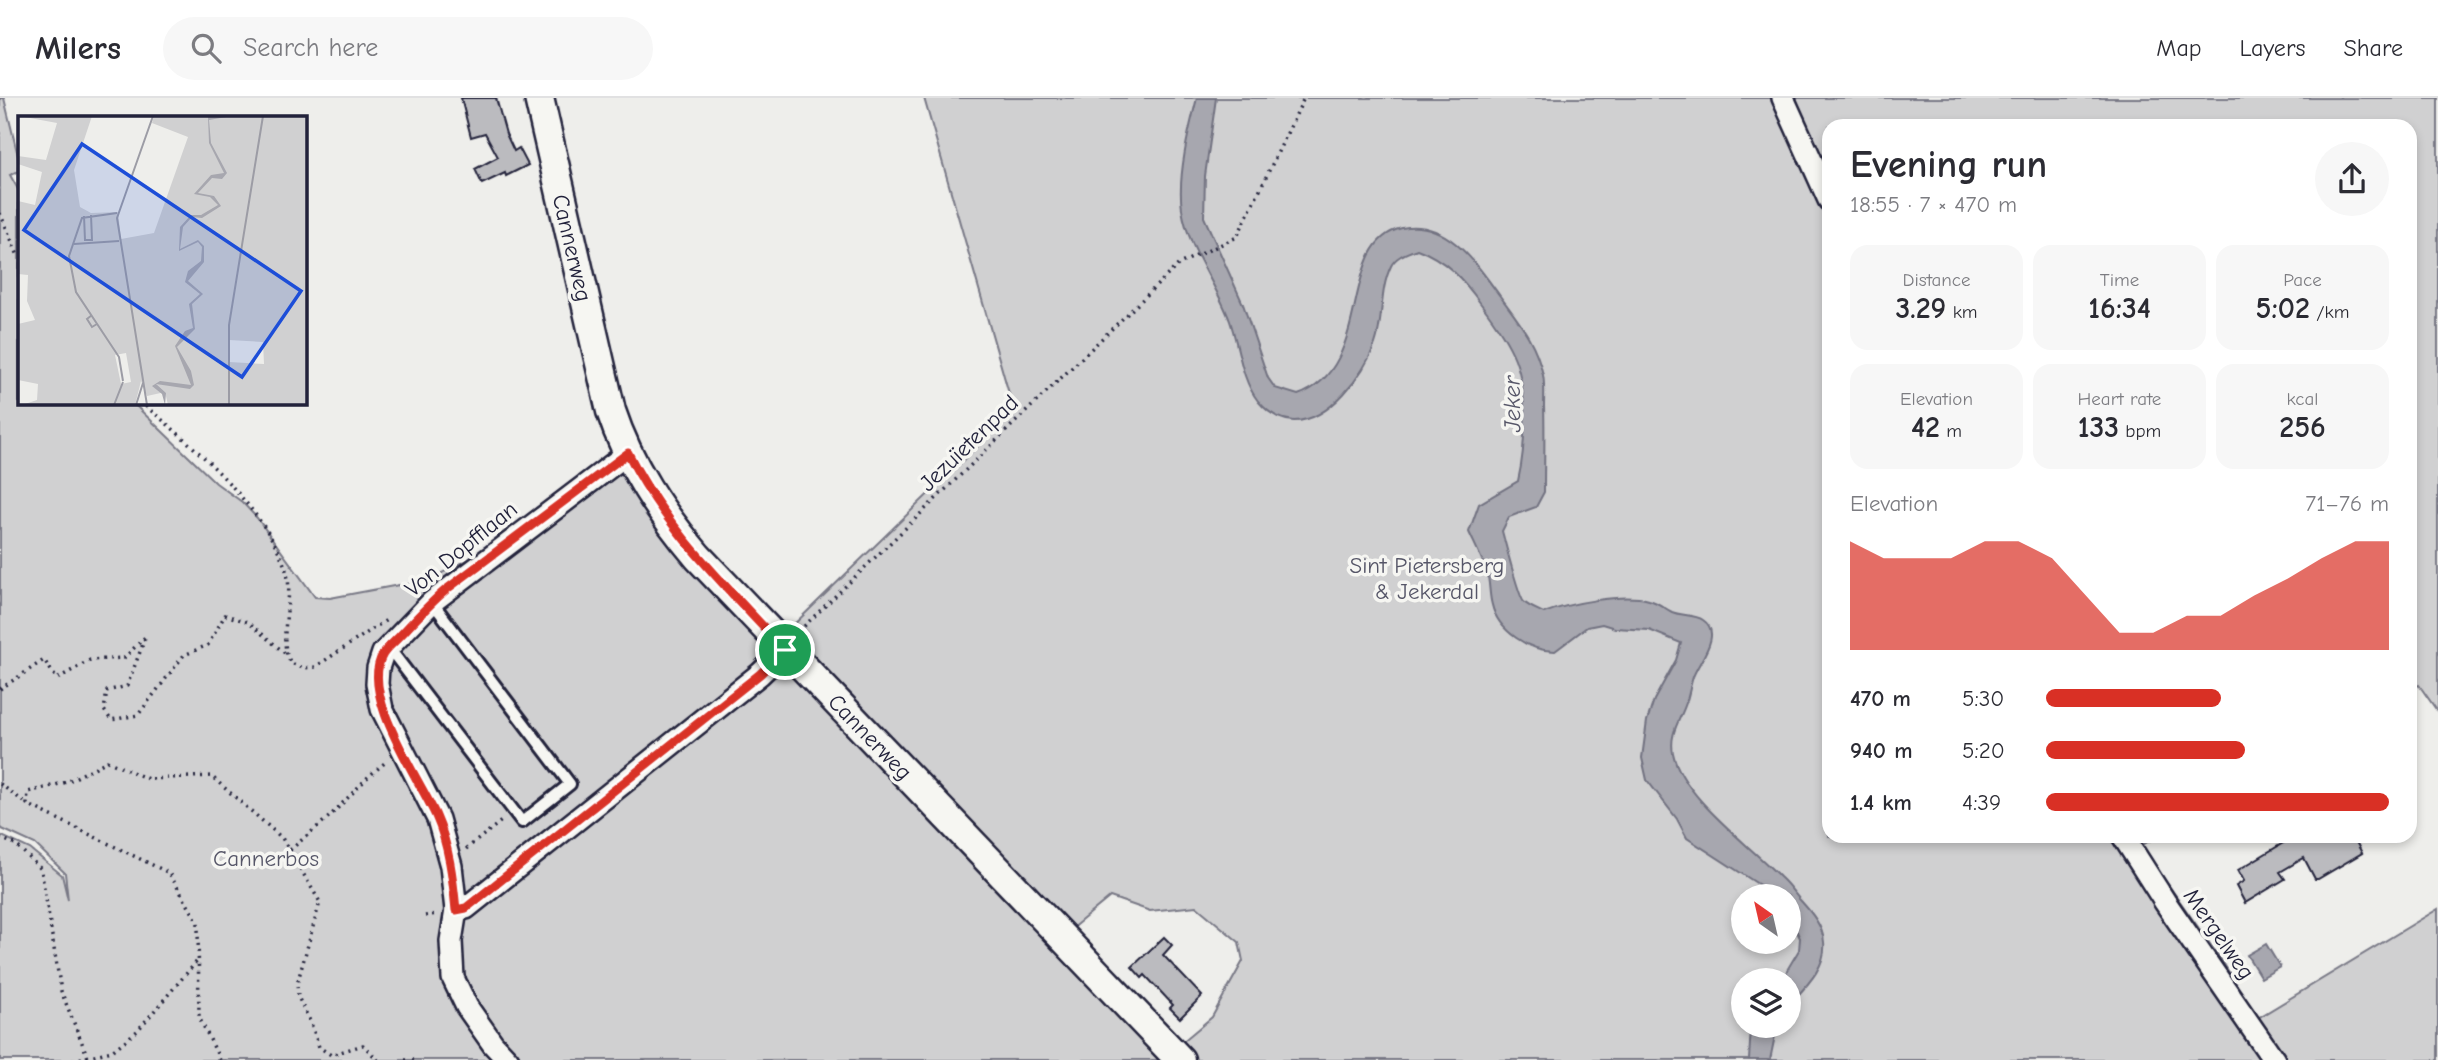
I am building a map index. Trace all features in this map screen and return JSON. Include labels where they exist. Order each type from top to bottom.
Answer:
[{"type":"main road","name":"Cannerweg","points":[[539,98],[602,380],[617,430],[644,484],[667,520],[785,650],[1180,1060]]},
{"type":"street","points":[[1783,98],[1822,184]]},
{"type":"street","name":"Von Dopfflaan","points":[[508,1060],[472,1015],[453,978],[451,941],[456,910],[451,866],[438,818],[382,709],[377,684],[378,668],[383,653],[432,602],[628,453]]},
{"type":"street","points":[[456,910],[466,908],[760,674],[785,650]]},
{"type":"street","name":"Mergelweg","points":[[2127,843],[2274,1060]]},
{"type":"lane","points":[[389,648],[522,822],[570,783],[432,602]]},
{"type":"path","name":"Jezuïetenpad","points":[[785,650],[794,637],[1179,264],[1237,237],[1304,98]]},
{"type":"path","points":[[0,213],[18,256]]},
{"type":"path","points":[[142,404],[201,457],[243,500],[267,530],[287,576],[286,654]]},
{"type":"path","points":[[0,689],[44,660],[57,679],[90,660],[124,658],[146,636],[127,686],[107,691],[104,710],[111,720],[138,715],[184,655],[208,645],[225,615],[248,622],[286,654],[295,666],[303,668],[316,667],[363,635]]},
{"type":"path","points":[[290,850],[402,749]]},
{"type":"path","points":[[27,804],[28,792],[67,782],[107,761],[148,779],[211,776],[282,838],[320,902],[297,984],[298,997],[319,1047],[331,1055],[363,1045],[378,1060]]},
{"type":"path","points":[[0,784],[27,804],[169,873],[198,922],[199,1017],[220,1060]]},
{"type":"path","points":[[471,844],[492,828]]},
{"type":"path","points":[[0,838],[15,844],[41,869],[61,991],[87,1058]]},
{"type":"path","points":[[73,1060],[111,1051],[137,1031],[199,959]]},
{"type":"path","points":[[405,1060],[416,1060]]},
{"type":"green space","name":"Sint Pietersberg & Jekerdal","points":[[0,98],[4,98],[18,156],[18,171],[10,175],[18,189],[18,404],[134,404],[216,483],[242,502],[257,518],[315,597],[330,598],[422,583],[470,559],[612,453],[785,633],[1014,411],[924,98],[2438,98],[2438,712],[2419,685],[2417,686],[2417,119],[1822,119],[1822,843],[2146,843],[2141,846],[2224,964],[2256,1019],[2438,909],[2438,1060],[0,1060],[0,835],[30,849],[62,875],[68,900],[65,873],[35,844],[0,828]],"holes":[[[1110,897],[1150,911],[1196,906],[1239,942],[1243,961],[1212,1017],[1181,1043],[1071,929]]]},
{"type":"shaded area","points":[[1197,98],[1216,98],[1205,176],[1204,217],[1243,304],[1268,378],[1275,388],[1298,395],[1322,380],[1338,359],[1348,334],[1369,256],[1382,238],[1402,228],[1433,230],[1447,237],[1471,258],[1531,342],[1544,379],[1544,492],[1536,507],[1509,517],[1502,531],[1524,602],[1544,613],[1596,600],[1638,598],[1652,601],[1672,612],[1700,618],[1709,626],[1711,633],[1708,648],[1693,677],[1674,733],[1673,753],[1679,770],[1703,803],[1787,884],[1758,884],[1687,838],[1677,819],[1647,780],[1642,758],[1647,721],[1654,700],[1676,660],[1681,643],[1649,630],[1615,628],[1602,624],[1587,627],[1555,651],[1545,650],[1516,638],[1495,614],[1487,572],[1469,532],[1479,504],[1518,481],[1524,436],[1524,403],[1515,359],[1500,330],[1474,295],[1453,271],[1427,253],[1417,249],[1399,257],[1387,276],[1375,344],[1354,382],[1333,405],[1320,413],[1294,421],[1279,417],[1258,401],[1252,392],[1230,321],[1185,224],[1181,183],[1187,138]]},
{"type":"shaded area","points":[[1801,901],[1819,925],[1824,951],[1818,969],[1801,991],[1801,968],[1788,968],[1797,954],[1801,954]]},
{"type":"shaded area","points":[[2266,944],[2280,967],[2261,978],[2247,955]]},
{"type":"shaded area","points":[[1750,1038],[1775,1038],[1770,1060],[1749,1060]]},
{"type":"building","points":[[461,98],[496,98],[506,134],[514,151],[519,148],[528,165],[482,184],[475,169],[498,157],[485,133],[471,137]]},
{"type":"building","points":[[2283,843],[2357,843],[2362,853],[2318,879],[2315,879],[2304,858],[2280,872],[2285,879],[2245,903],[2236,886],[2244,881],[2238,870]]},
{"type":"building","points":[[1164,937],[1172,945],[1163,955],[1202,996],[1180,1018],[1170,1008],[1173,1005],[1145,975],[1142,978],[1132,967]]},
{"type":"route","points":[[628,453],[667,520],[785,650],[760,674],[466,908],[456,910],[451,866],[438,818],[382,709],[377,684],[383,653],[447,589],[628,453]]},
{"type":"water label","name":"Jeker","points":[[1512,404]]},
{"type":"park label","name":"Cannerbos","points":[[266,858]]}]
